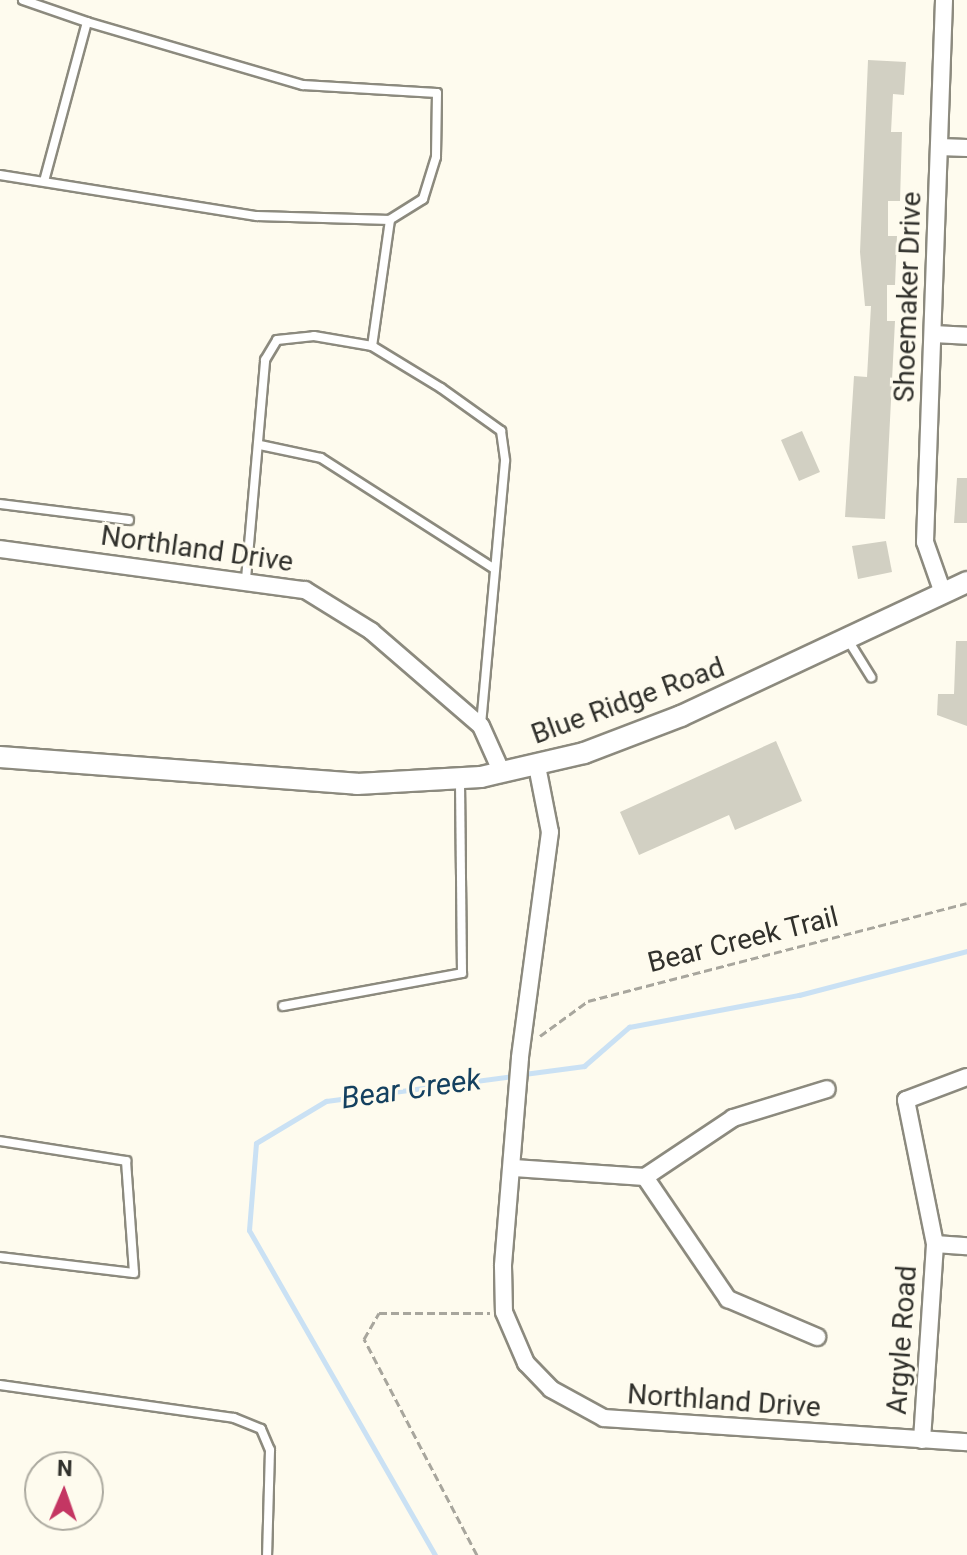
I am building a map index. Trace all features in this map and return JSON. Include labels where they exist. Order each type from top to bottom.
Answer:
[{"type":"street","name":"Shoemaker Drive","points":[[943,593],[925,542],[944,0]]},
{"type":"street","points":[[939,147],[967,148]]},
{"type":"street","points":[[933,334],[967,336]]},
{"type":"street","name":"Northland Drive","points":[[0,549],[246,579],[305,590],[358,623],[481,726],[502,773]]},
{"type":"street","name":"Blue Ridge Road","points":[[0,757],[357,784],[460,779],[502,773],[537,766],[681,716],[967,582]]},
{"type":"street","name":"Northland Drive","points":[[537,766],[550,832],[520,1058],[504,1312],[526,1363],[551,1389],[604,1418],[642,1423],[967,1442]]},
{"type":"street","name":"Argyle Road","points":[[922,1440],[935,1244],[906,1100],[967,1077]]},
{"type":"street","points":[[514,1168],[645,1177],[733,1118],[827,1089]]},
{"type":"street","points":[[645,1177],[728,1299],[817,1337]]},
{"type":"street","points":[[935,1244],[967,1246]]},
{"type":"lane","points":[[0,175],[257,216],[390,220],[423,199],[436,157],[437,93],[303,85],[87,22],[23,0]]},
{"type":"lane","points":[[44,181],[87,22]]},
{"type":"lane","points":[[372,346],[390,220]]},
{"type":"lane","points":[[246,579],[265,360],[277,340],[314,336],[372,346],[501,431],[481,726]]},
{"type":"lane","points":[[260,445],[321,458],[493,568]]},
{"type":"lane","points":[[0,504],[129,520]]},
{"type":"lane","points":[[848,640],[871,677]]},
{"type":"lane","points":[[283,1006],[462,973],[460,779]]},
{"type":"lane","points":[[0,1141],[126,1161],[134,1273],[0,1257]]},
{"type":"lane","points":[[0,1385],[234,1418],[261,1429],[270,1450],[267,1555]]},
{"type":"path","name":"Bear Creek Trail","points":[[540,1036],[588,1001],[967,903]]},
{"type":"path","points":[[477,1555],[364,1339],[379,1313],[496,1312]]},
{"type":"building","points":[[868,60],[906,62],[904,95],[893,94],[891,132],[902,132],[900,201],[888,201],[888,236],[897,236],[895,285],[887,285],[887,321],[895,321],[885,519],[845,517],[854,376],[867,377],[871,306],[865,306],[860,252]]},
{"type":"building","points":[[802,431],[820,472],[799,481],[781,440]]},
{"type":"building","points":[[957,478],[967,478],[967,523],[954,523]]},
{"type":"building","points":[[886,541],[892,572],[858,579],[852,546]]},
{"type":"building","points":[[956,641],[967,641],[967,726],[937,715],[938,694],[954,694]]},
{"type":"building","points":[[776,741],[802,801],[735,830],[729,815],[639,855],[620,812]]},
{"type":"waterway","name":"Bear Creek","points":[[524,1074],[584,1066],[629,1027],[799,995],[967,951]]},
{"type":"waterway","name":"Bear Creek","points":[[435,1555],[249,1230],[256,1143],[326,1101],[514,1076]]}]
